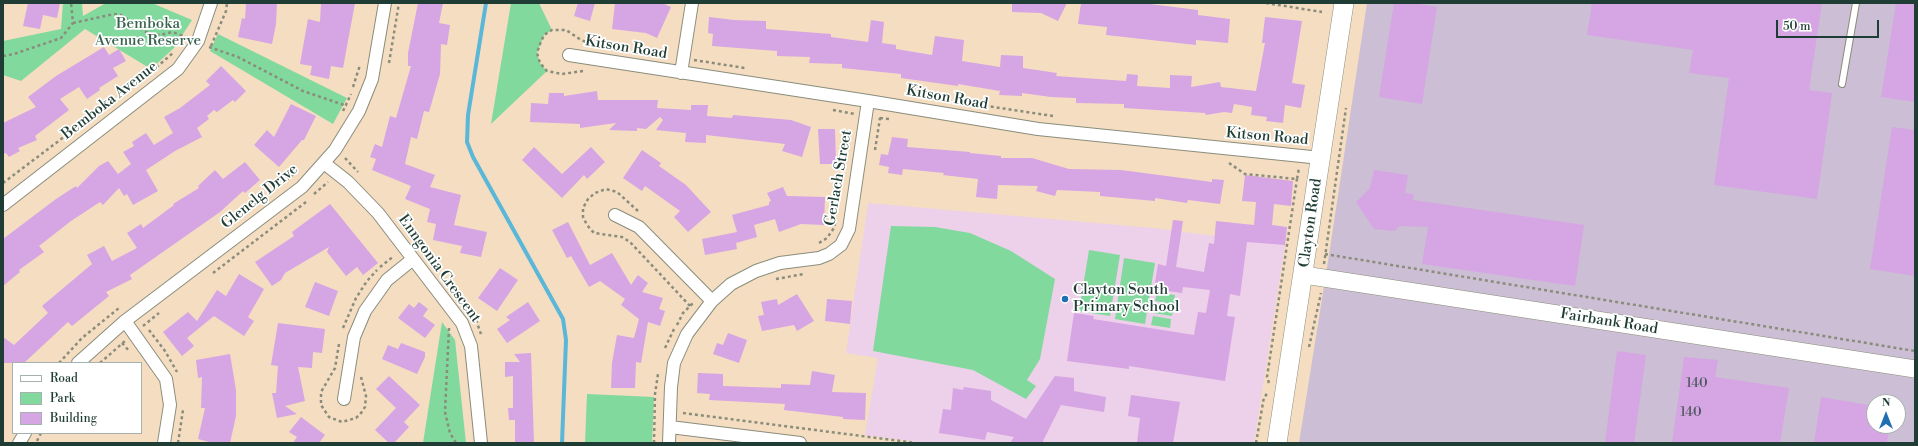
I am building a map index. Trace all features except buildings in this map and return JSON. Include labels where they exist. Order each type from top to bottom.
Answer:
[{"type":"main road","name":"Clayton Road","points":[[1277,443],[1304,275],[1344,3]]},
{"type":"main road","name":"Fairbank Road","points":[[1304,275],[1915,369]]},
{"type":"street","name":"Bemboka Avenue","points":[[3,205],[178,69],[198,41],[211,3]]},
{"type":"street","name":"Glenelg Drive","points":[[79,362],[125,321],[290,197],[307,182],[324,163],[335,150],[359,111],[375,67],[386,3]]},
{"type":"street","points":[[681,73],[692,3]]},
{"type":"street","name":"Kitson Road","points":[[569,55],[1038,129],[1321,158]]},
{"type":"street","name":"Gerlach Street","points":[[712,301],[731,284],[756,271],[780,263],[819,258],[829,254],[841,245],[849,229],[868,101]]},
{"type":"street","name":"Enngonia Crescent","points":[[324,163],[348,182],[368,202],[462,323],[468,336],[481,443]]},
{"type":"street","points":[[615,215],[639,227],[712,301],[687,334],[674,363],[669,443]]},
{"type":"street","points":[[344,399],[354,337],[365,311],[379,289],[402,267],[413,259]]},
{"type":"street","points":[[125,321],[166,379],[170,405],[164,443]]},
{"type":"street","points":[[670,427],[800,443]]},
{"type":"street","points":[[19,443],[24,434]]},
{"type":"lane","points":[[1842,84],[1856,3]]},
{"type":"path","points":[[71,3],[73,23]]},
{"type":"path","points":[[1266,3],[1322,12]]},
{"type":"path","points":[[3,56],[14,54],[61,38],[73,23],[114,14],[121,15],[146,32],[160,35],[172,32],[198,41],[213,50],[250,63],[303,91],[346,105],[359,111]]},
{"type":"path","points":[[182,44],[189,30]]},
{"type":"path","points":[[3,183],[158,66],[177,48]]},
{"type":"path","points":[[339,118],[353,89],[361,61]]},
{"type":"path","points":[[1309,349],[1322,278],[1347,101]]},
{"type":"path","points":[[280,187],[302,166]]},
{"type":"path","points":[[1256,443],[1264,397],[1267,396],[1269,382],[1267,377],[1297,179]]},
{"type":"path","points":[[328,182],[333,187]]},
{"type":"path","points":[[390,250],[402,267]]},
{"type":"path","points":[[1325,254],[1915,351]]},
{"type":"path","points":[[60,362],[82,338],[121,306]]},
{"type":"path","points":[[446,324],[453,334]]},
{"type":"path","points":[[449,328],[445,412],[450,433],[456,443]]},
{"type":"path","points":[[682,412],[916,443]]},
{"type":"path","points":[[36,443],[40,434]]},
{"type":"shaded area","points":[[1367,3],[1915,3],[1915,443],[1299,443]]},
{"type":"shaded area","name":"Clayton South Primary School","points":[[868,203],[1153,228],[1285,245],[1254,443],[924,443],[865,435],[878,358],[846,353]]},
{"type":"green space","name":"Bemboka Avenue Reserve","points":[[63,3],[82,3],[83,16],[106,3],[152,3],[192,20],[174,48],[151,69],[85,29],[21,81],[3,75],[3,41],[61,29]]},
{"type":"green space","points":[[511,3],[539,3],[552,30],[544,35],[537,53],[540,63],[547,71],[491,124]]},
{"type":"green space","points":[[218,34],[347,98],[333,124],[210,51]]},
{"type":"green space","points":[[891,226],[935,227],[970,233],[1011,251],[1055,279],[1040,359],[1027,380],[1036,386],[1026,399],[973,370],[873,351]]},
{"type":"green space","points":[[1089,250],[1120,255],[1110,316],[1079,311]]},
{"type":"green space","points":[[1124,258],[1155,263],[1145,324],[1115,319]]},
{"type":"green space","points":[[1157,292],[1175,295],[1174,304],[1155,301]]},
{"type":"green space","points":[[1155,304],[1173,307],[1172,316],[1153,313]]},
{"type":"green space","points":[[1153,316],[1171,319],[1170,328],[1151,325]]},
{"type":"green space","points":[[442,322],[455,340],[466,443],[423,443]]},
{"type":"green space","points":[[587,394],[654,397],[652,443],[585,443]]},
{"type":"waterway","points":[[486,3],[468,115],[467,142],[473,157],[563,319],[566,340],[562,443]]},
{"type":"place","name":"Clayton South Primary School","points":[[1065,299]]}]
